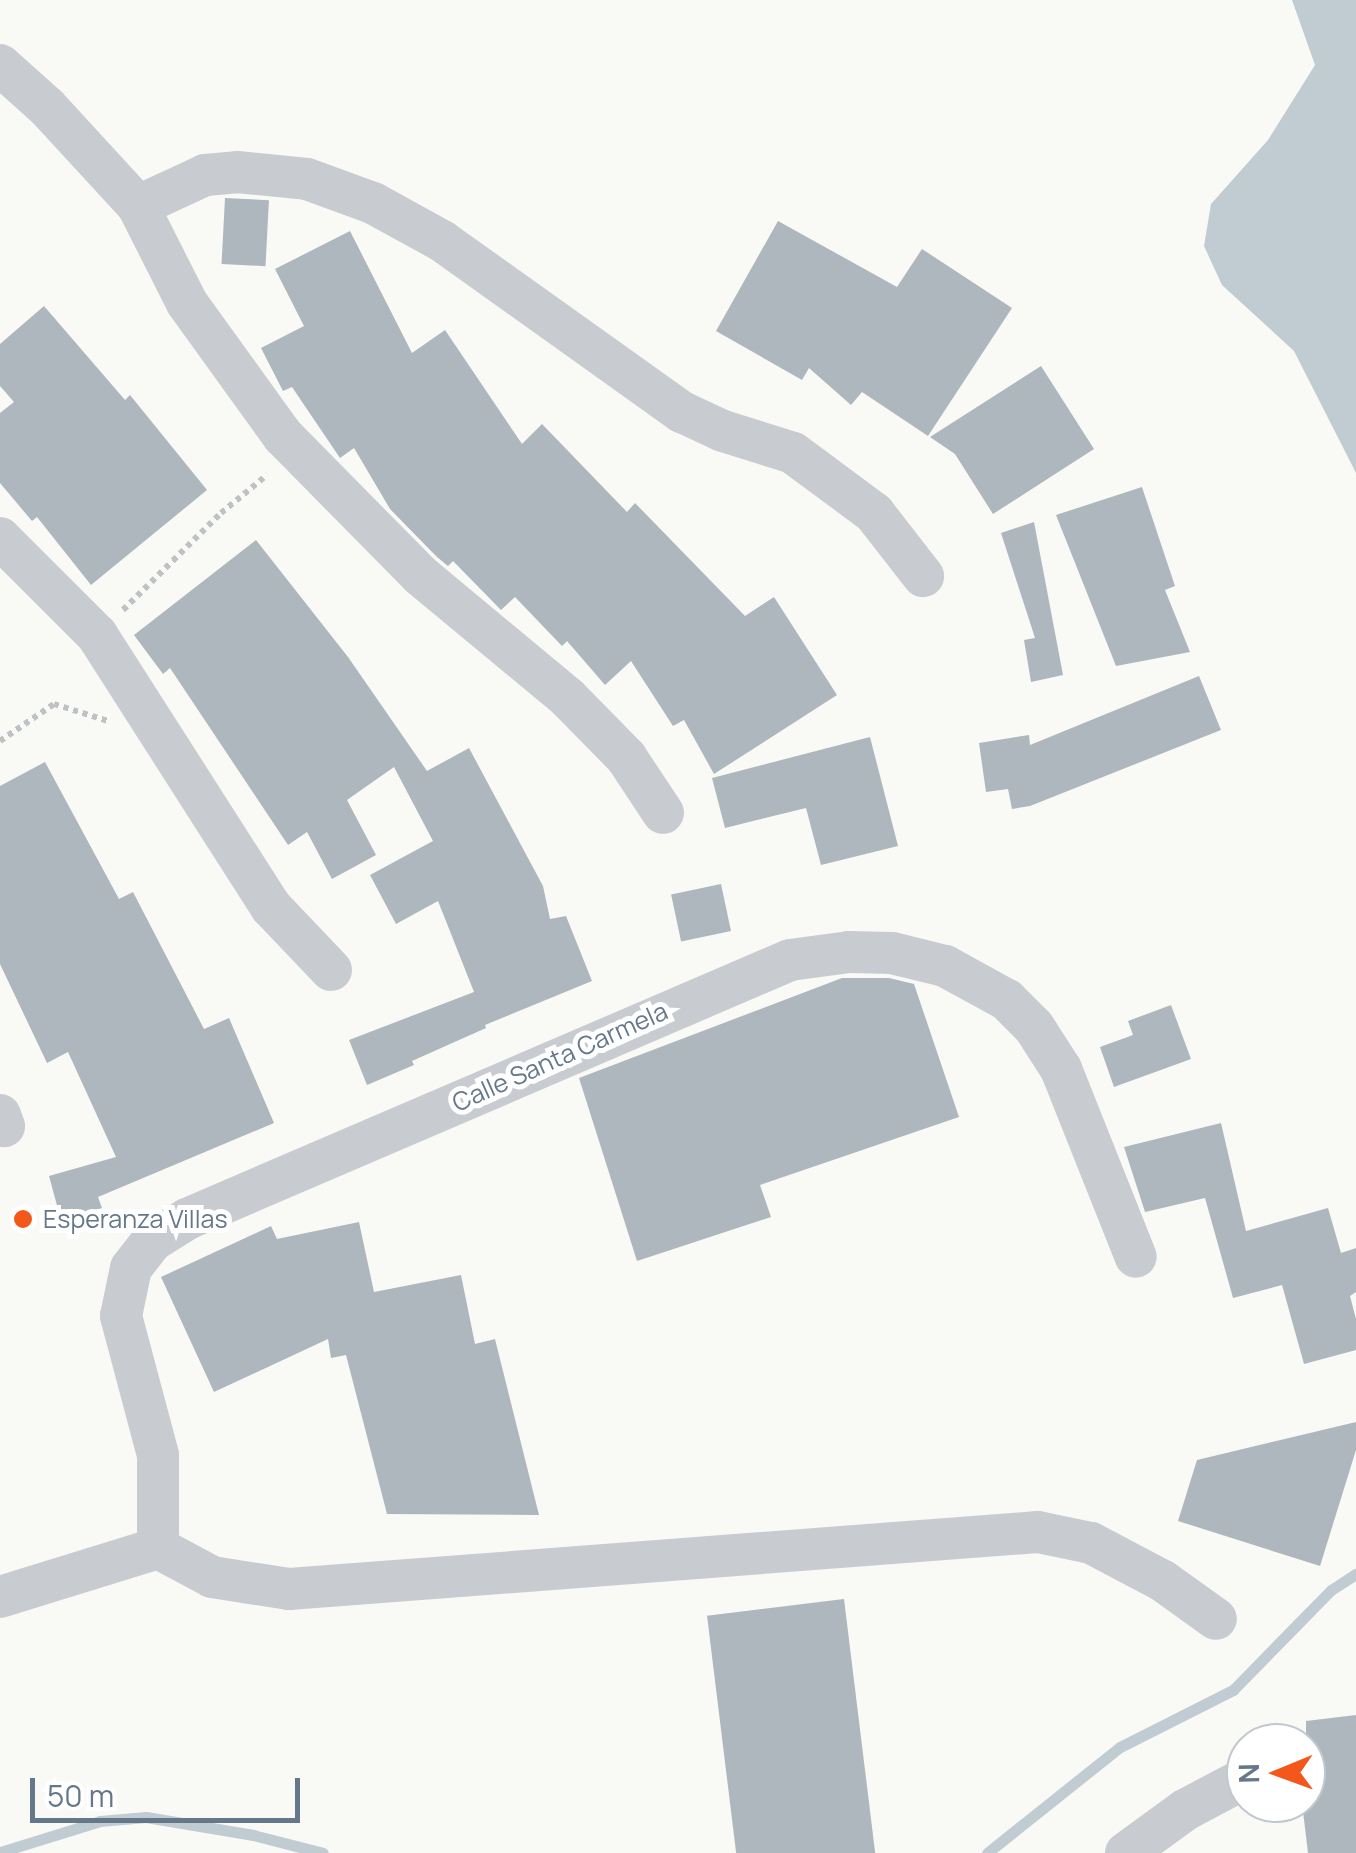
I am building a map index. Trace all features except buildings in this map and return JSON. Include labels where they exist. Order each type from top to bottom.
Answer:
[{"type":"street","points":[[0,66],[47,107],[138,206],[187,302],[282,436],[420,575],[568,698],[626,757],[663,813]]},
{"type":"street","points":[[138,206],[205,175],[238,172],[307,179],[373,203],[442,240],[682,412],[723,431],[792,453],[874,513],[924,576]]},
{"type":"street","points":[[0,538],[97,635],[271,908],[331,970]]},
{"type":"street","name":"Calle Santa Carmela","points":[[158,1548],[158,1455],[122,1316],[131,1268],[152,1241],[186,1219],[790,960],[849,952],[892,954],[944,966],[1007,1000],[1034,1027],[1061,1069],[1136,1257]]},
{"type":"street","points":[[0,1597],[158,1548],[212,1577],[289,1588],[1038,1532],[1091,1543],[1163,1580],[1216,1619]]},
{"type":"street","points":[[1126,1853],[1184,1810],[1226,1788]]},
{"type":"path","points":[[97,635],[221,513],[298,450]]},
{"type":"path","points":[[0,741],[54,704],[97,720],[149,720]]},
{"type":"shaded area","points":[[1292,0],[1356,0],[1356,473],[1294,351],[1222,285],[1204,246],[1211,204],[1268,140],[1315,65]]},
{"type":"waterway","points":[[987,1853],[1120,1747],[1233,1690],[1331,1590],[1356,1574]]},
{"type":"waterway","points":[[0,1852],[100,1821],[146,1817],[253,1835],[323,1853]]},
{"type":"place","name":"Esperanza Villas","points":[[23,1219]]}]
